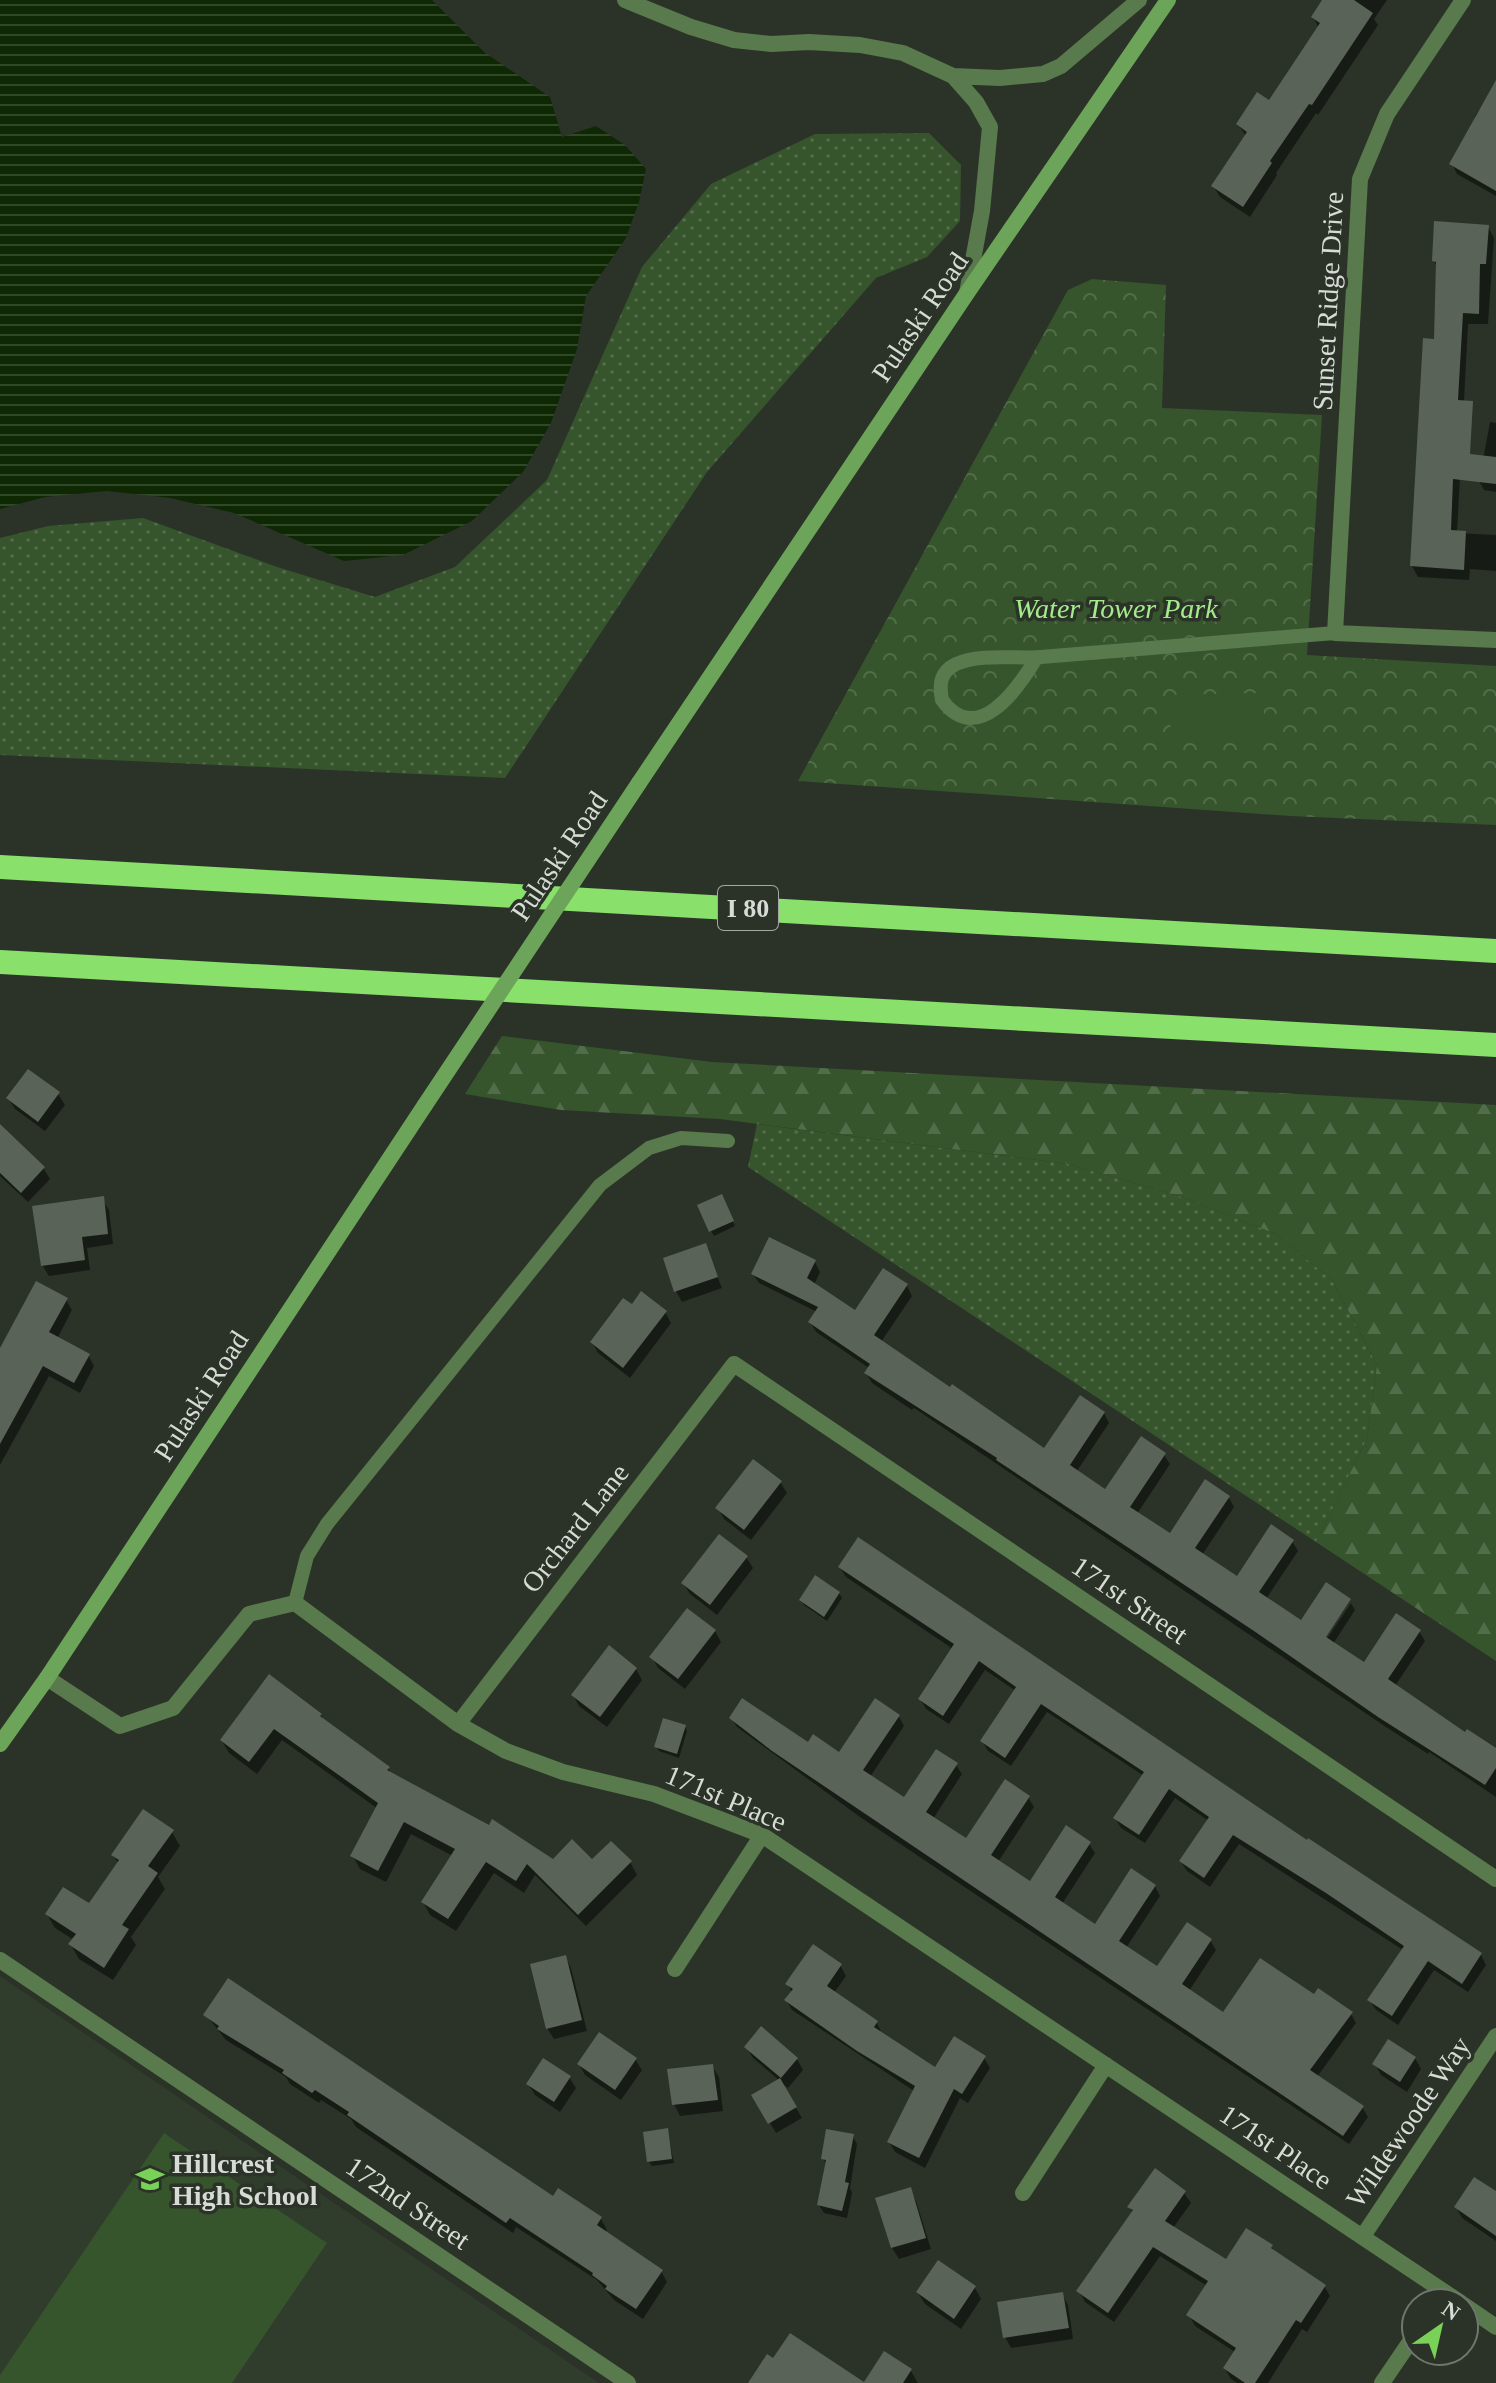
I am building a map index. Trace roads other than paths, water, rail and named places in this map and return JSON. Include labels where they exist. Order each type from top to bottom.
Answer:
[{"type":"highway","name":"I 80","points":[[0,867],[1496,951]]},
{"type":"highway","points":[[0,962],[1496,1045]]},
{"type":"main road","name":"Pulaski Road","points":[[0,1744],[47,1678],[967,293],[1168,0]]},
{"type":"street","points":[[625,0],[691,27],[734,40],[771,44],[809,42],[860,45],[903,53],[953,76],[1000,78],[1043,74],[1061,66],[1139,0]]},
{"type":"street","name":"Sunset Ridge Drive","points":[[1335,633],[1360,179],[1387,114],[1463,0]]},
{"type":"street","points":[[953,76],[976,102],[990,127],[982,211],[967,293]]},
{"type":"street","points":[[1335,633],[1496,640]]},
{"type":"street","name":"Orchard Lane","points":[[458,1724],[734,1364]]},
{"type":"street","name":"171st Street","points":[[734,1364],[1496,1879]]},
{"type":"street","points":[[47,1678],[120,1726],[173,1708],[249,1614],[295,1603]]},
{"type":"street","name":"171st Place","points":[[295,1603],[458,1724],[506,1751],[563,1772],[654,1794],[762,1835],[1363,2236],[1427,2287]]},
{"type":"street","points":[[675,1969],[762,1835]]},
{"type":"street","name":"172nd Street","points":[[0,1960],[628,2383]]},
{"type":"street","name":"Wildewoode Way","points":[[1363,2236],[1496,2036]]},
{"type":"street","points":[[1023,2193],[1106,2065]]},
{"type":"street","points":[[1382,2383],[1400,2357]]},
{"type":"lane","points":[[1037,657],[1002,705],[985,715],[959,717],[942,700],[941,679],[946,671],[958,663],[974,659],[1037,657],[1335,633]]},
{"type":"lane","points":[[295,1603],[307,1556],[327,1524],[600,1185],[649,1148],[681,1138],[728,1141]]},
{"type":"place","name":"Hillcrest High School","points":[[150,2179]]},
{"type":"park label","name":"Water Tower Park","points":[[1116,608]]}]
